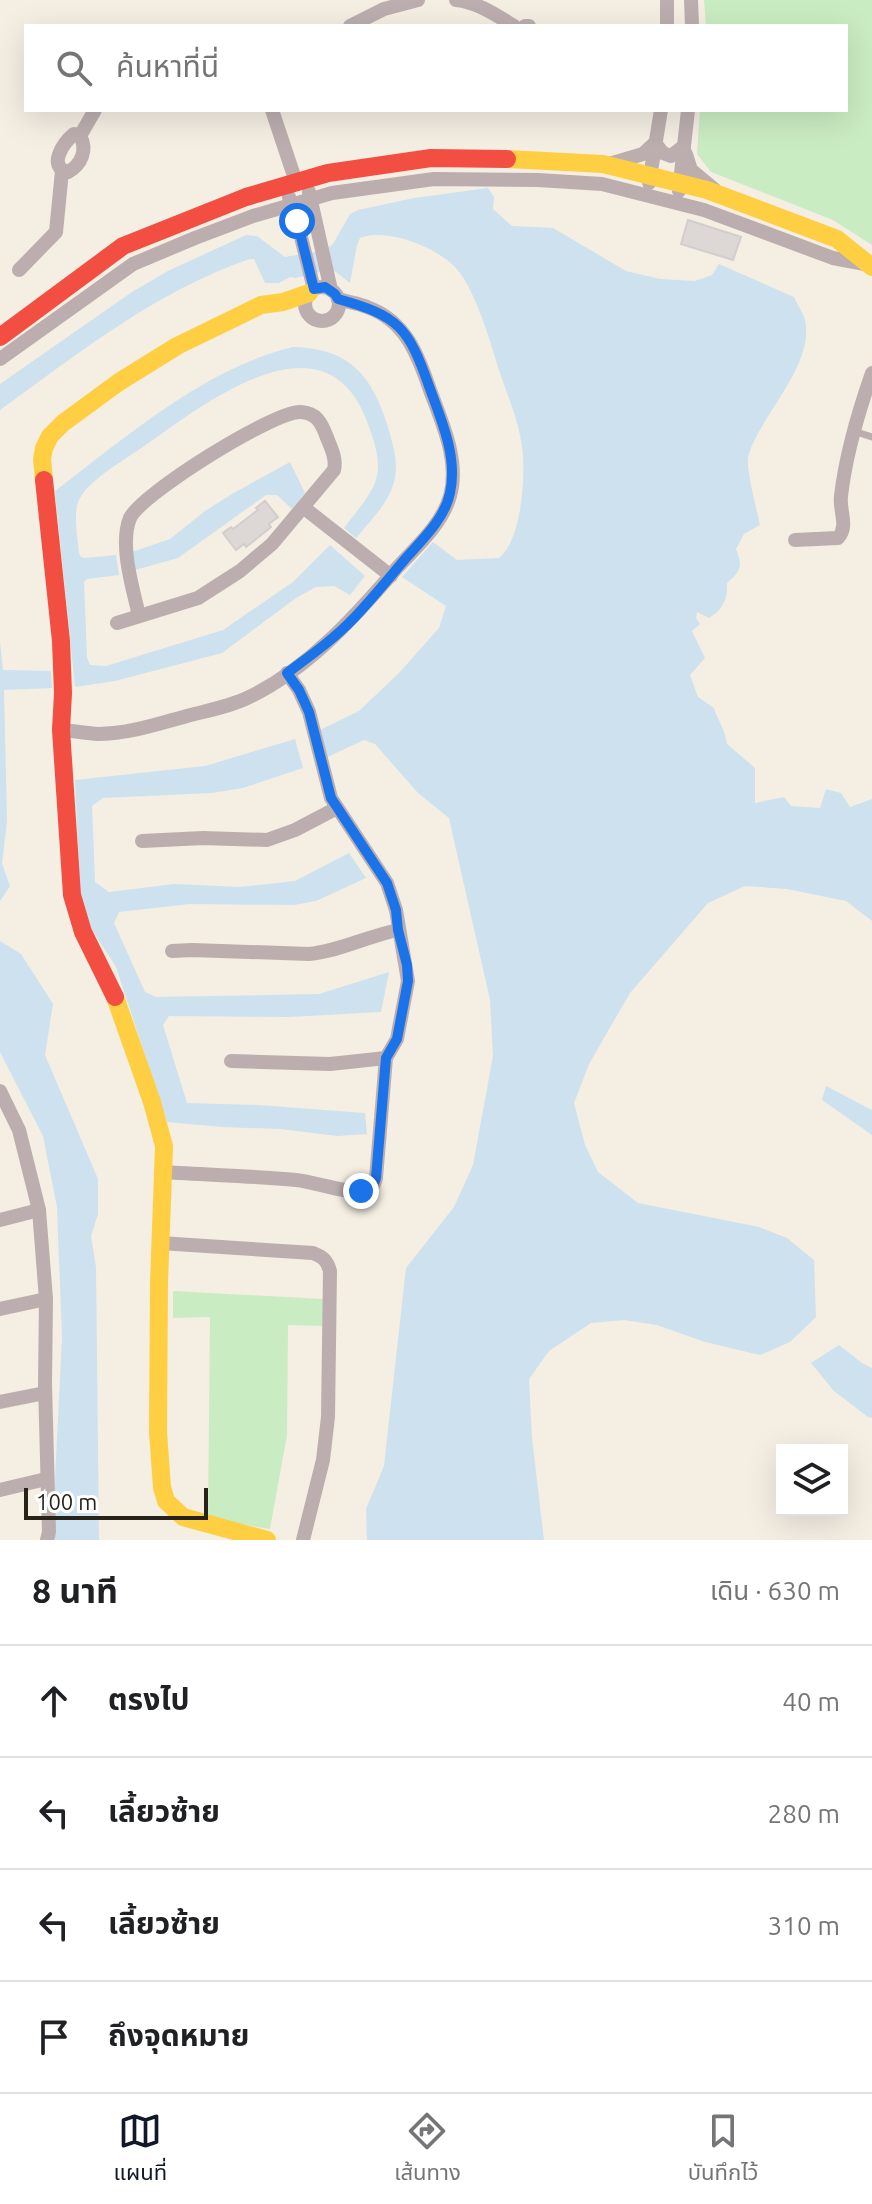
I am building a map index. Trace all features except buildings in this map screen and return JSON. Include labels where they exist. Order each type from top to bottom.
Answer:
[{"type":"street","points":[[354,24],[384,9],[418,0]]},
{"type":"street","points":[[456,0],[484,9],[510,24]]},
{"type":"street","points":[[667,0],[667,24]]},
{"type":"street","points":[[691,0],[692,24]]},
{"type":"street","points":[[19,270],[56,232],[62,171],[58,161],[63,146],[74,134],[80,136],[94,112]]},
{"type":"street","points":[[273,112],[297,182],[291,205],[311,287],[305,304],[309,314]]},
{"type":"street","points":[[647,196],[661,112]]},
{"type":"street","points":[[678,203],[688,112]]},
{"type":"street","points":[[605,165],[643,154],[655,143]]},
{"type":"street","points":[[655,143],[663,153],[671,156],[684,146]]},
{"type":"street","points":[[684,146],[691,170],[721,195]]},
{"type":"street","points":[[0,337],[123,246],[246,197],[328,173],[431,158],[537,159],[605,165],[680,183],[721,195],[837,239],[870,266]]},
{"type":"street","points":[[0,359],[133,264],[195,238],[318,197],[434,179],[602,184],[704,210],[833,258],[870,266]]},
{"type":"street","points":[[297,182],[318,197]]},
{"type":"street","points":[[318,197],[316,219],[327,273],[339,305],[334,315]]},
{"type":"street","points":[[273,210],[297,221]]},
{"type":"street","points":[[61,730],[99,734],[127,731],[233,703],[261,690],[325,645],[353,619],[431,530],[450,496],[452,460],[417,353],[399,327],[381,313],[319,287],[311,287],[283,302],[261,305],[177,346],[119,382],[63,423],[50,436],[42,459],[61,641],[61,730],[72,895],[83,932],[112,987],[164,1146],[158,1432],[162,1487],[166,1501],[183,1517],[267,1540]]},
{"type":"street","points":[[283,302],[318,320],[329,319],[354,303]]},
{"type":"street","points":[[795,540],[838,538],[842,534],[844,525],[840,500],[853,431],[870,383]]},
{"type":"street","points":[[117,623],[198,598],[272,544],[329,477],[335,465],[321,421],[314,415],[287,413],[189,468],[138,507],[131,515],[127,550],[139,616]]},
{"type":"street","points":[[303,507],[391,576]]},
{"type":"street","points":[[164,1172],[296,1180],[348,1191],[368,1191],[376,1178],[386,1058],[397,1039],[408,981],[407,965],[387,883],[331,798],[315,732],[299,690],[287,673]]},
{"type":"street","points":[[142,841],[203,838],[267,840],[295,830],[337,808]]},
{"type":"street","points":[[172,951],[309,954],[326,952],[398,930]]},
{"type":"street","points":[[231,1061],[330,1064],[386,1058]]},
{"type":"street","points":[[0,1091],[19,1130],[39,1210],[46,1299],[47,1540]]},
{"type":"street","points":[[0,1220],[39,1210]]},
{"type":"street","points":[[160,1243],[313,1253],[328,1262],[328,1417],[323,1460],[303,1540]]},
{"type":"street","points":[[0,1309],[46,1299]]},
{"type":"street","points":[[0,1402],[45,1393]]},
{"type":"street","points":[[0,1490],[46,1479]]},
{"type":"lane","points":[[853,431],[872,437]]},
{"type":"green space","points":[[704,0],[872,0],[872,245],[833,220],[711,172],[697,154],[700,112],[848,112],[848,24],[706,24]]},
{"type":"green space","points":[[173,1291],[323,1299],[323,1326],[288,1325],[287,1435],[270,1529],[208,1519],[210,1317],[173,1318]]},
{"type":"water","points":[[488,188],[494,197],[493,209],[512,226],[553,228],[626,271],[660,279],[695,281],[712,275],[719,264],[794,297],[805,320],[806,337],[802,355],[748,457],[760,525],[744,534],[736,549],[739,568],[727,583],[727,594],[721,607],[709,618],[697,612],[696,618],[700,624],[692,631],[705,658],[690,675],[698,697],[714,708],[727,744],[755,768],[755,803],[784,797],[791,806],[820,808],[826,789],[841,793],[850,807],[872,799],[872,921],[846,901],[787,889],[745,886],[708,903],[630,993],[589,1064],[574,1103],[585,1145],[598,1172],[638,1203],[759,1227],[787,1238],[814,1260],[816,1317],[790,1342],[760,1355],[705,1342],[657,1325],[624,1320],[591,1323],[549,1351],[529,1379],[532,1438],[544,1540],[367,1540],[366,1509],[384,1466],[406,1268],[454,1207],[473,1165],[493,1056],[490,1000],[449,818],[418,793],[375,744],[364,740],[321,760],[316,732],[359,711],[399,673],[439,628],[446,606],[402,577],[433,542],[457,560],[499,558],[507,549],[521,506],[523,473],[521,438],[513,411],[477,305],[464,278],[437,253],[411,241],[384,235],[360,238],[350,283],[332,269],[290,277],[279,283],[265,283],[254,259],[250,259],[216,272],[150,306],[0,410],[0,384],[132,292],[168,271],[246,235],[257,236],[285,257],[325,250],[333,244],[350,214],[358,210],[414,198]]},
{"type":"water","points":[[293,347],[330,353],[344,359],[356,368],[374,393],[388,427],[396,461],[394,482],[383,505],[356,538],[344,528],[371,490],[378,469],[368,424],[349,390],[325,372],[296,368],[265,374],[233,388],[110,469],[92,483],[80,498],[76,517],[81,557],[116,555],[119,575],[84,582],[87,657],[90,665],[106,666],[223,630],[293,582],[330,545],[365,576],[350,595],[334,586],[316,587],[296,598],[222,653],[115,681],[75,687],[55,491],[138,427],[198,388],[260,357]]},
{"type":"water","points":[[290,462],[305,493],[292,509],[277,495],[266,495],[178,558],[135,570],[132,552],[170,539],[205,511]]},
{"type":"water","points":[[0,642],[3,670],[51,671],[52,688],[4,690],[7,821],[2,864],[10,886],[0,901]]},
{"type":"water","points":[[295,739],[303,768],[243,788],[212,793],[103,798],[92,806],[95,882],[109,892],[174,884],[240,887],[295,881],[349,853],[366,878],[316,901],[294,905],[190,904],[119,912],[114,923],[145,992],[156,997],[319,994],[389,972],[381,1012],[289,1017],[169,1016],[163,1025],[187,1103],[365,1113],[367,1134],[337,1136],[167,1122],[116,967],[91,928],[80,891],[75,780],[205,766]]},
{"type":"water","points":[[0,941],[21,954],[53,1004],[45,1055],[98,1179],[98,1214],[91,1236],[96,1267],[99,1540],[52,1540],[62,1337],[57,1207],[43,1136],[0,1052]]},
{"type":"water","points":[[826,1086],[872,1110],[872,1135],[822,1100]]},
{"type":"water","points":[[839,1345],[872,1368],[872,1418],[834,1391],[811,1363]]},
{"type":"traffic: slow","points":[[507,159],[603,164],[707,190],[837,239],[872,267]]},
{"type":"traffic: slow","points":[[44,480],[42,459],[50,436],[119,382],[177,346],[261,305],[283,302],[309,293]]},
{"type":"traffic: slow","points":[[115,997],[164,1146],[158,1432],[162,1487],[166,1501],[183,1517],[267,1540]]},
{"type":"traffic: jam","points":[[0,337],[123,246],[246,197],[328,173],[431,158],[507,159]]},
{"type":"traffic: jam","points":[[44,480],[61,641],[61,730],[72,895],[83,932],[115,997]]},
{"type":"route","points":[[297,221],[314,289],[325,287],[338,299],[381,313],[409,338],[443,426],[452,460],[450,496],[431,530],[353,619],[287,673],[309,712],[331,798],[393,897],[407,965],[406,996],[397,1039],[386,1058],[376,1178],[373,1187],[361,1191]]}]
